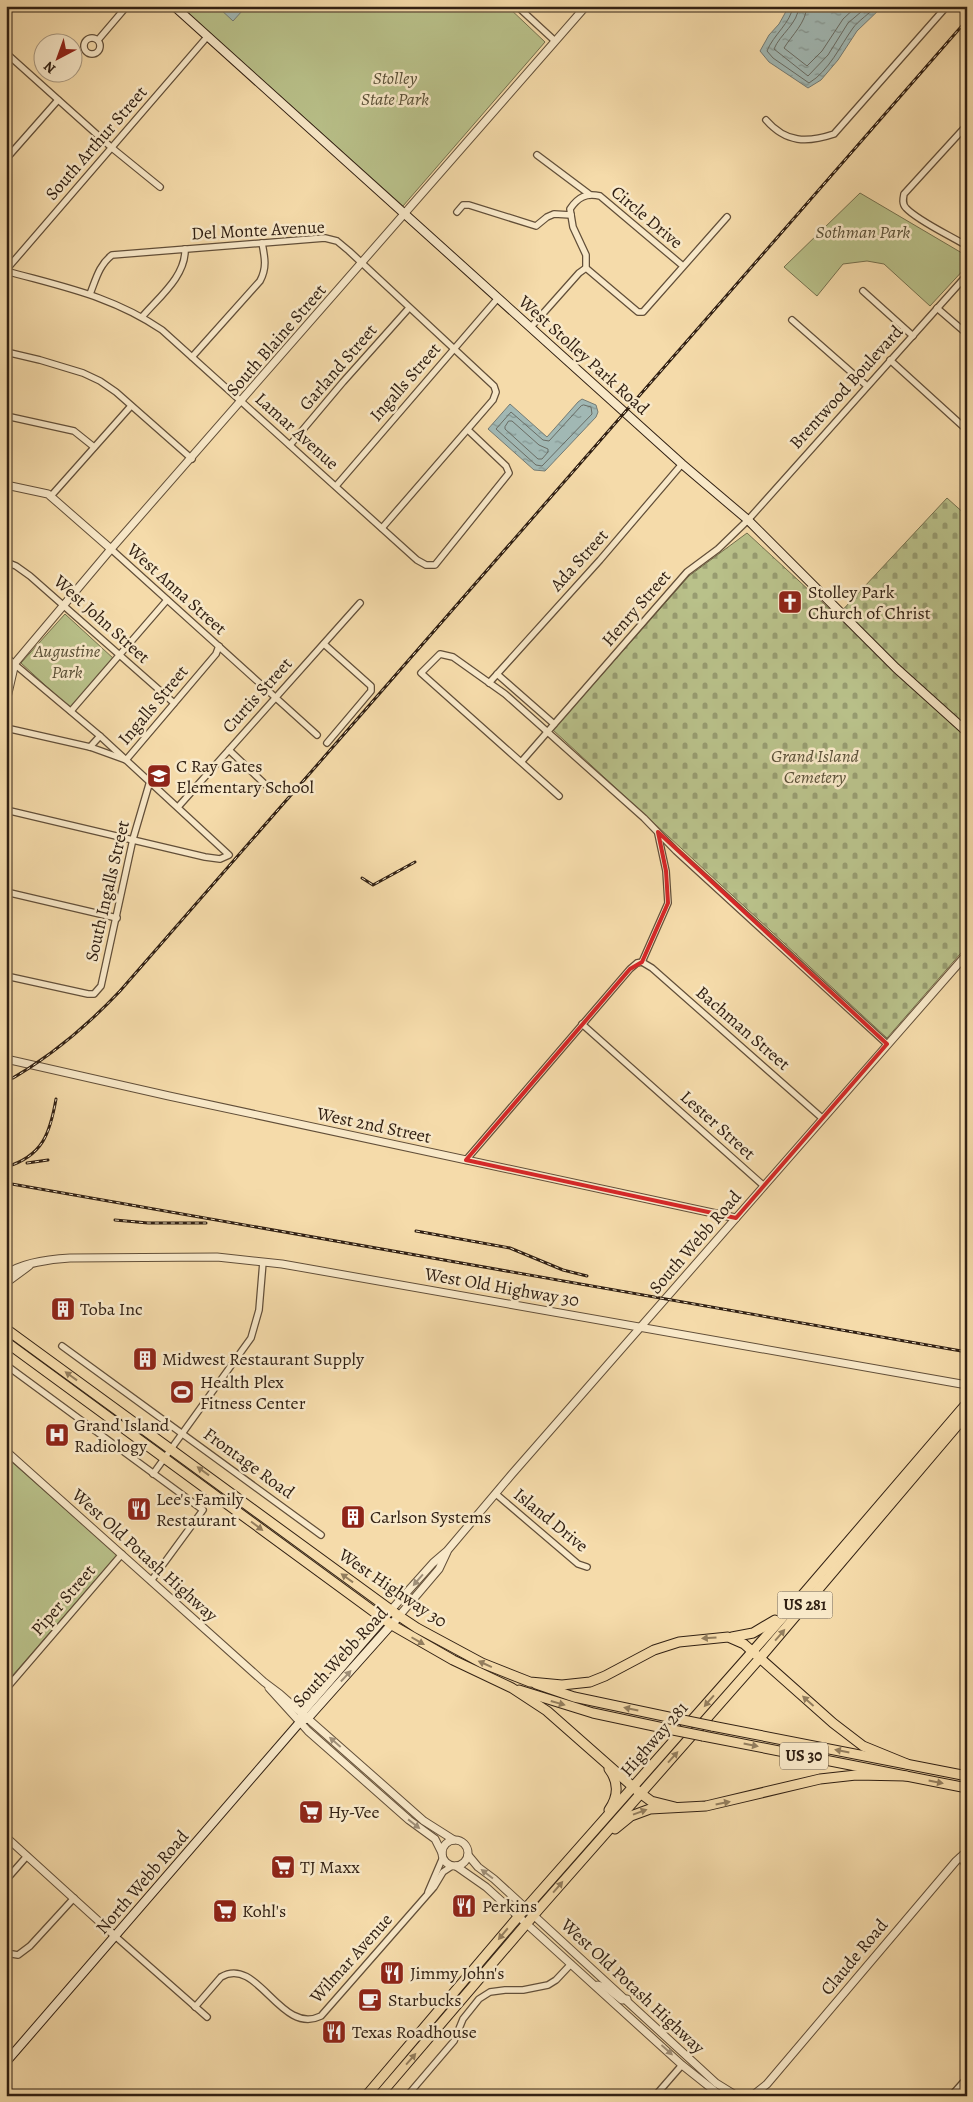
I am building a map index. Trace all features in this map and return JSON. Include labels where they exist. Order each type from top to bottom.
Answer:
[{"type":"main road","name":"West Stolley Park Road","points":[[177,7],[682,464],[748,520],[896,668],[967,732]]},
{"type":"main road","name":"West Highway 30","points":[[6,1329],[395,1613],[417,1628],[482,1663],[574,1697],[967,1776]]},
{"type":"main road","name":"West Highway 30","points":[[6,1342],[388,1622],[453,1660],[512,1688],[594,1713],[967,1788]]},
{"type":"main road","name":"Highway 281","points":[[756,1654],[794,1604],[967,1403]]},
{"type":"main road","name":"Highway 281","points":[[379,2096],[588,1853],[637,1790],[967,1414]]},
{"type":"main road","points":[[530,1682],[562,1685],[590,1682],[654,1650],[679,1642],[743,1636],[761,1629],[777,1619],[794,1604]]},
{"type":"main road","name":"South Webb Road","points":[[300,1722],[395,1613]]},
{"type":"main road","points":[[728,1637],[738,1640],[756,1654],[833,1723],[863,1746],[907,1764]]},
{"type":"main road","points":[[512,1688],[547,1710],[597,1756],[651,1801],[692,1808],[725,1803],[820,1779],[856,1775],[906,1776]]},
{"type":"main road","name":"North Webb Road","points":[[6,2062],[300,1722]]},
{"type":"main road","points":[[582,1845],[611,1806],[616,1792],[615,1777],[597,1756]]},
{"type":"main road","name":"Highway 281","points":[[366,2096],[518,1917],[582,1845],[637,1790]]},
{"type":"main road","points":[[588,1853],[631,1816],[650,1809],[675,1806]]},
{"type":"street","points":[[98,40],[127,6]]},
{"type":"street","points":[[517,6],[555,40]]},
{"type":"street","name":"South Blaine Street","points":[[6,702],[15,664],[111,549],[242,402],[586,6]]},
{"type":"street","points":[[766,120],[776,132],[790,138],[813,140],[834,134],[947,6]]},
{"type":"street","name":"South Arthur Street","points":[[6,270],[207,36]]},
{"type":"street","points":[[6,53],[112,148],[160,187]]},
{"type":"street","points":[[6,159],[58,100]]},
{"type":"street","points":[[967,125],[904,194],[902,200],[905,208],[919,218],[967,246]]},
{"type":"street","points":[[537,155],[589,194]]},
{"type":"street","name":"Circle Drive","points":[[571,215],[570,209],[581,196],[589,194],[600,196],[683,266]]},
{"type":"street","points":[[457,212],[462,205],[469,205],[536,226],[554,214],[571,215],[573,227],[586,255],[586,268],[579,273],[531,327]]},
{"type":"street","name":"Circle Drive","points":[[586,268],[638,312],[643,312],[727,217]]},
{"type":"street","name":"Del Monte Avenue","points":[[90,294],[99,269],[105,260],[112,255],[325,238],[337,241],[494,386],[496,392],[490,404],[468,430]]},
{"type":"street","points":[[192,357],[260,281],[264,272],[265,262],[262,243]]},
{"type":"street","points":[[142,317],[183,268],[186,249]]},
{"type":"street","name":"Lamar Avenue","points":[[6,270],[113,302],[162,330],[417,560],[425,564],[435,565],[506,480],[509,473],[506,466],[468,430]]},
{"type":"street","name":"Brentwood Boulevard","points":[[748,520],[967,275]]},
{"type":"street","points":[[862,291],[913,336]]},
{"type":"street","name":"Ingalls Street","points":[[336,486],[498,298]]},
{"type":"street","name":"Garland Street","points":[[290,445],[342,382],[409,308]]},
{"type":"street","points":[[937,308],[967,334]]},
{"type":"street","points":[[792,320],[867,386]]},
{"type":"street","points":[[6,352],[83,373],[100,381],[192,459]]},
{"type":"street","points":[[890,360],[967,430]]},
{"type":"street","points":[[51,496],[131,406]]},
{"type":"street","points":[[6,416],[74,431],[94,447]]},
{"type":"street","points":[[382,528],[468,430]]},
{"type":"street","name":"Ada Street","points":[[489,683],[600,560],[682,464]]},
{"type":"street","name":"West Anna Street","points":[[6,485],[51,496],[318,735]]},
{"type":"street","name":"Henry Street","points":[[522,762],[687,572],[718,549],[748,520]]},
{"type":"street","name":"West John Street","points":[[6,562],[16,566],[64,606],[174,703]]},
{"type":"street","points":[[70,710],[168,600]]},
{"type":"street","name":"Curtis Street","points":[[178,807],[360,604]]},
{"type":"street","points":[[324,644],[371,686],[371,690],[327,743]]},
{"type":"street","name":"Ingalls Street","points":[[126,760],[216,654],[219,646]]},
{"type":"street","points":[[559,796],[421,673],[432,660],[440,654],[453,657],[548,730],[676,851],[887,1044]]},
{"type":"street","points":[[6,657],[100,736],[230,855],[220,859],[205,857],[6,810]]},
{"type":"street","points":[[497,674],[554,724]]},
{"type":"street","points":[[6,728],[90,747],[126,760]]},
{"type":"street","points":[[90,747],[100,736]]},
{"type":"street","points":[[229,750],[269,788]]},
{"type":"street","name":"South Ingalls Street","points":[[6,976],[82,993],[94,994],[100,986],[117,918],[133,839],[150,781]]},
{"type":"street","points":[[466,1160],[630,969],[637,963],[642,962],[668,903],[666,871],[658,832]]},
{"type":"street","points":[[6,892],[117,918]]},
{"type":"street","name":"South Webb Road","points":[[395,1613],[439,1569],[447,1551],[822,1118],[967,954]]},
{"type":"street","name":"Bachman Street","points":[[642,962],[822,1118]]},
{"type":"street","name":"Lester Street","points":[[582,1024],[764,1186]]},
{"type":"street","name":"West 2nd Street","points":[[6,1059],[736,1218]]},
{"type":"street","name":"West Old Highway 30","points":[[6,1274],[18,1267],[62,1258],[124,1256],[217,1258],[263,1262],[967,1385]]},
{"type":"street","points":[[153,1474],[251,1338],[259,1310],[263,1262]]},
{"type":"street","name":"West Old Highway 30","points":[[6,1284],[29,1266]]},
{"type":"street","name":"Frontage Road","points":[[62,1346],[321,1535]]},
{"type":"street","points":[[6,1365],[203,1510],[151,1580]]},
{"type":"street","name":"West Old Potash Highway","points":[[6,1451],[264,1682],[415,1813],[432,1827],[454,1840]]},
{"type":"street","name":"Island Drive","points":[[496,1494],[578,1564],[587,1567]]},
{"type":"street","name":"Piper Street","points":[[6,1689],[122,1554]]},
{"type":"street","name":"West Old Potash Highway","points":[[264,1682],[276,1698],[342,1761],[377,1793],[435,1839],[442,1855]]},
{"type":"street","points":[[342,1761],[352,1764],[369,1778],[373,1776]]},
{"type":"street","points":[[377,1793],[383,1792],[406,1810],[415,1813]]},
{"type":"street","points":[[6,1837],[207,2017]]},
{"type":"street","points":[[454,1840],[464,1843],[468,1855],[464,1862],[454,1866],[442,1855],[444,1846],[454,1840]]},
{"type":"street","name":"Claude Road","points":[[752,2096],[766,2084],[967,1851]]},
{"type":"street","name":"Wilmar Avenue","points":[[427,1894],[442,1855]]},
{"type":"street","name":"West Old Potash Highway","points":[[468,1855],[478,1867],[534,1915],[716,2083],[737,2096]]},
{"type":"street","points":[[6,1880],[27,1856]]},
{"type":"street","points":[[960,1858],[967,1867]]},
{"type":"street","name":"West Old Potash Highway","points":[[454,1866],[472,1875],[682,2065],[721,2096]]},
{"type":"street","name":"Wilmar Avenue","points":[[195,2007],[221,1977],[226,1974],[236,1973],[247,1977],[291,2014],[302,2019],[315,2019],[327,2010],[434,1887],[443,1872],[454,1866]]},
{"type":"street","points":[[6,1954],[18,1954],[30,1946],[74,1898]]},
{"type":"street","points":[[407,2096],[454,2040],[463,2019],[479,1999],[490,1992],[523,1990],[548,1985],[556,1980],[571,1964]]},
{"type":"street","points":[[591,1982],[607,1988],[622,2000],[627,2000]]},
{"type":"street","points":[[634,2020],[640,2019],[656,2032],[669,2039]]},
{"type":"street","points":[[655,2096],[682,2065]]},
{"type":"street","points":[[951,2096],[967,2078]]},
{"type":"street","name":"Claude Road","points":[[761,2096],[766,2084]]},
{"type":"highlighted area","points":[[658,832],[887,1044],[736,1218],[466,1160],[630,969],[642,962],[668,903],[666,871]]},
{"type":"green space","name":"Stolley State Park","points":[[180,6],[507,6],[545,42],[403,206]]},
{"type":"green space","name":"Sothman Park","points":[[860,193],[967,256],[967,266],[930,306],[884,264],[867,261],[843,264],[817,296],[784,267]]},
{"type":"green space","name":"Grand Island Cemetery","points":[[947,498],[967,516],[967,946],[887,1038],[553,730],[689,576],[747,533],[837,616]]},
{"type":"green space","name":"Augustine Park","points":[[65,614],[114,659],[70,708],[21,663]]},
{"type":"green space","points":[[6,1457],[117,1555],[6,1683]]},
{"type":"water","points":[[221,6],[240,6],[243,10],[233,21],[219,8]]},
{"type":"water","points":[[789,6],[883,6],[857,31],[838,60],[821,80],[808,88],[769,62],[760,51]]},
{"type":"water","points":[[582,399],[596,405],[598,412],[596,417],[545,471],[534,470],[488,429],[510,404],[547,437]]},
{"type":"railway","points":[[6,1082],[37,1063],[66,1041],[120,991],[967,20]]},
{"type":"railway","points":[[362,878],[373,885],[415,862]]},
{"type":"railway","points":[[6,1167],[29,1157],[43,1142],[51,1122],[56,1099]]},
{"type":"railway","points":[[27,1163],[48,1160]]},
{"type":"railway","points":[[6,1183],[967,1352]]},
{"type":"railway","points":[[115,1220],[148,1223],[206,1223]]},
{"type":"railway","points":[[416,1231],[510,1248],[563,1270],[587,1276]]},
{"type":"place","name":"Stolley Park Church of Christ","points":[[790,602]]},
{"type":"place","name":"C Ray Gates Elementary School","points":[[159,776]]},
{"type":"place","name":"Toba Inc","points":[[63,1309]]},
{"type":"place","name":"Midwest Restaurant Supply","points":[[145,1359]]},
{"type":"place","name":"Health Plex Fitness Center","points":[[182,1392]]},
{"type":"place","name":"Grand Island Radiology","points":[[57,1435]]},
{"type":"place","name":"Lee's Family Restaurant","points":[[139,1509]]},
{"type":"place","name":"Carlson Systems","points":[[353,1517]]},
{"type":"place","name":"Hy-Vee","points":[[311,1812]]},
{"type":"place","name":"TJ Maxx","points":[[283,1867]]},
{"type":"place","name":"Perkins","points":[[464,1906]]},
{"type":"place","name":"Kohl's","points":[[225,1911]]},
{"type":"place","name":"Jimmy John's","points":[[392,1973]]},
{"type":"place","name":"Starbucks","points":[[370,2000]]},
{"type":"place","name":"Texas Roadhouse","points":[[334,2032]]}]
